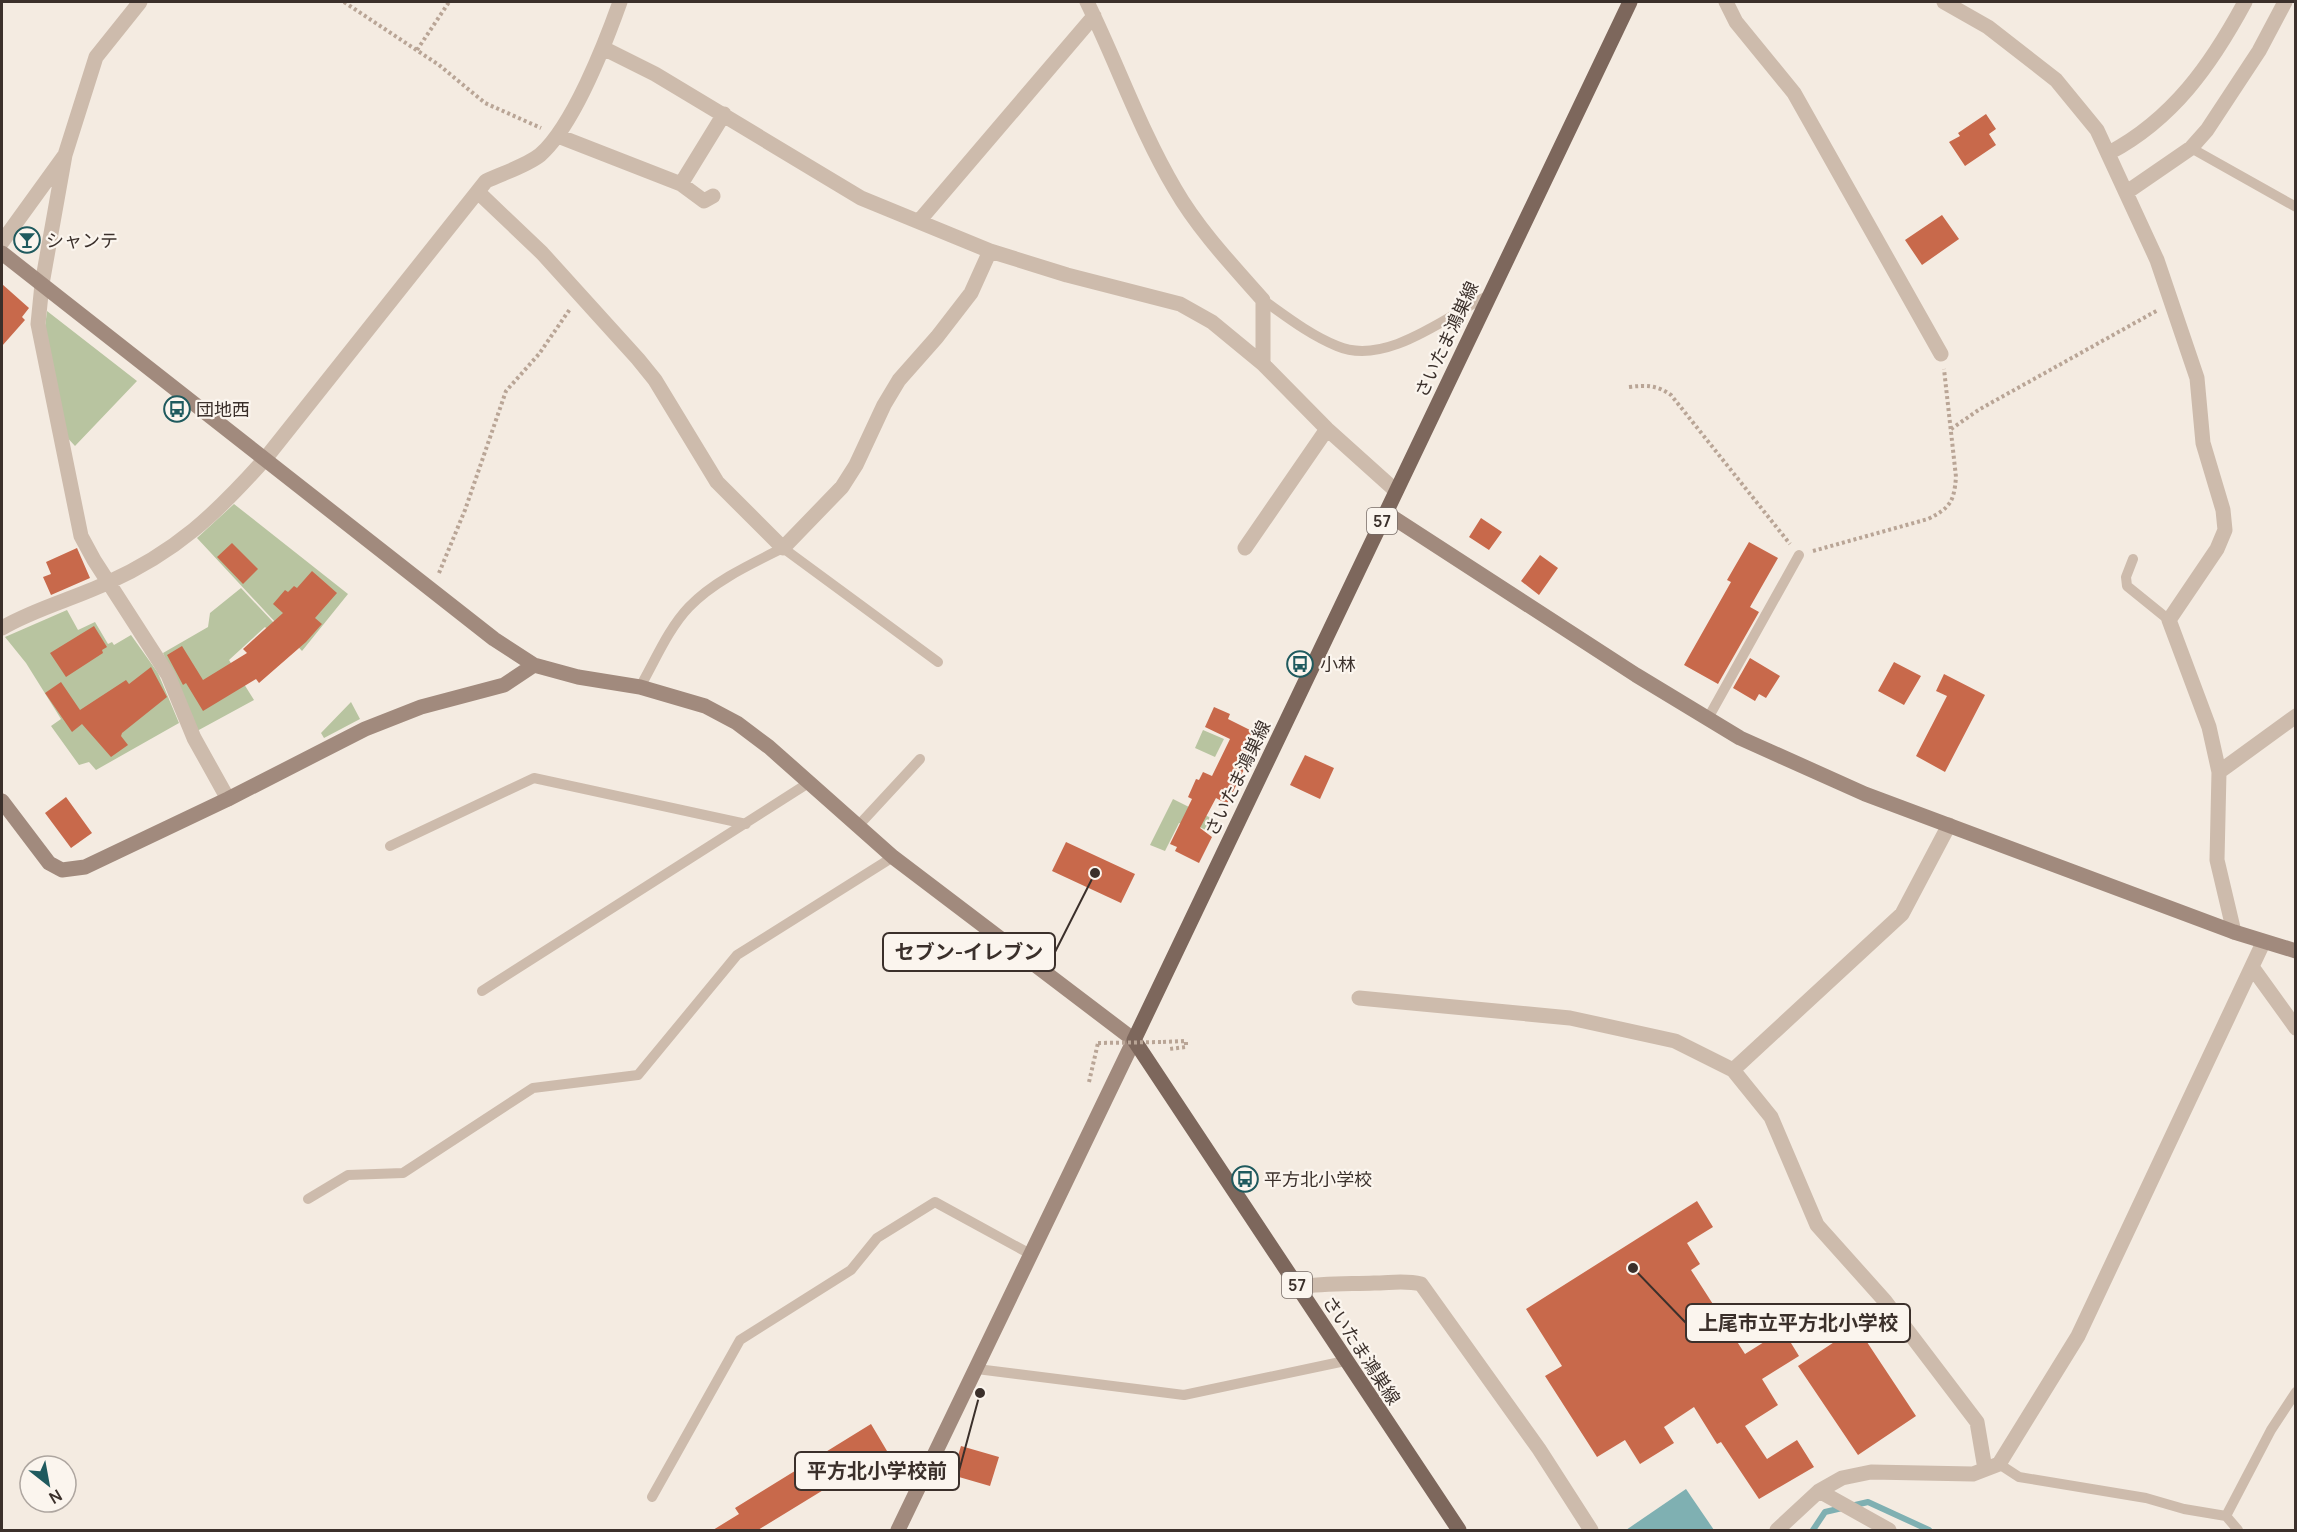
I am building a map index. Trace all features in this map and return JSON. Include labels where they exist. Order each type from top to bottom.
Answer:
[{"type":"main road","name":"さいたま鴻巣線","points":[[1459,1530],[1134,1040],[1630,2]]},
{"type":"street","points":[[140,2],[96,57],[65,155],[42,284],[38,324],[81,536],[168,675],[194,738],[228,799]]},
{"type":"street","points":[[2,628],[110,582],[187,537],[229,500],[265,459],[486,181],[538,156],[558,136],[603,48],[620,2]]},
{"type":"street","points":[[1088,2],[1158,157],[1176,190],[1203,228],[1263,300],[1263,364]]},
{"type":"street","points":[[1726,2],[1736,22],[1794,93],[1941,354]]},
{"type":"street","points":[[1944,2],[1988,27],[2056,80],[2097,130],[2157,260],[2197,378],[2203,443],[2223,510],[2225,530],[2217,549],[2169,620],[2208,727],[2219,772],[2217,860],[2234,932]]},
{"type":"street","points":[[2109,153],[2135,139],[2172,108],[2229,32],[2245,2]]},
{"type":"street","points":[[2127,192],[2191,148],[2207,130],[2259,51],[2285,2]]},
{"type":"street","points":[[919,221],[1094,16]]},
{"type":"street","points":[[603,48],[655,74],[724,114],[861,198],[990,251],[1067,275],[1180,304],[1212,322],[1263,364],[1327,429],[1396,491]]},
{"type":"street","points":[[681,184],[724,114]]},
{"type":"street","points":[[558,136],[681,184],[704,201],[713,196]]},
{"type":"street","points":[[2,242],[65,155]]},
{"type":"street","points":[[478,192],[581,294],[655,380],[717,482],[783,548],[842,487],[856,465],[884,405],[899,380],[938,338],[971,293],[990,251]]},
{"type":"street","points":[[2,253],[494,639],[534,665],[578,676],[640,687],[705,706],[737,723],[770,747],[893,857],[1134,1040],[898,1530]]},
{"type":"street","points":[[1245,548],[1327,429]]},
{"type":"street","points":[[1386,513],[1707,720],[1790,761],[1864,794],[2264,943],[2295,951]]},
{"type":"street","points":[[2,801],[49,863],[62,870],[84,867],[228,799],[365,729],[421,707],[504,685],[534,665]]},
{"type":"street","points":[[2219,772],[2295,716]]},
{"type":"street","points":[[1733,1070],[1902,914],[1949,825]]},
{"type":"street","points":[[1777,1530],[1819,1491],[1842,1478],[1871,1472],[1973,1474],[1992,1466],[2078,1336],[2264,943]]},
{"type":"street","points":[[2252,967],[2295,1028]]},
{"type":"street","points":[[1359,998],[1570,1018],[1675,1041],[1733,1070],[1771,1117],[1817,1225],[1885,1301],[1977,1422],[1992,1466]]},
{"type":"street","points":[[1298,1287],[1327,1282],[1408,1281],[1421,1284],[1539,1449],[1591,1530]]},
{"type":"street","points":[[1819,1491],[1889,1530]]},
{"type":"lane","points":[[2191,148],[2295,207]]},
{"type":"lane","points":[[1263,300],[1299,325],[1339,347],[1377,350],[1399,344],[1489,295]]},
{"type":"lane","points":[[640,687],[675,626],[689,607],[730,576],[783,548],[938,662]]},
{"type":"lane","points":[[1707,720],[1799,555]]},
{"type":"lane","points":[[2133,559],[2126,577],[2127,586],[2169,620]]},
{"type":"lane","points":[[858,826],[920,759]]},
{"type":"lane","points":[[390,846],[534,778],[746,824]]},
{"type":"lane","points":[[482,991],[810,782]]},
{"type":"lane","points":[[308,1199],[348,1175],[402,1173],[533,1088],[638,1075],[737,955],[893,857]]},
{"type":"lane","points":[[652,1497],[740,1340],[851,1270],[877,1238],[935,1202],[1032,1255]]},
{"type":"lane","points":[[977,1369],[1184,1395],[1345,1361]]},
{"type":"lane","points":[[2226,1516],[2271,1430],[2295,1392]]},
{"type":"lane","points":[[1992,1466],[2019,1477],[2146,1498],[2184,1509],[2226,1516],[2238,1530]]},
{"type":"path","points":[[344,2],[417,50],[485,103],[558,136]]},
{"type":"path","points":[[417,50],[449,2]]},
{"type":"path","points":[[429,590],[447,557],[506,391],[539,354],[581,294]]},
{"type":"path","points":[[1951,429],[2172,302]]},
{"type":"path","points":[[1629,387],[1647,385],[1661,388],[1671,395],[1799,555],[1928,519],[1945,510],[1955,494],[1951,429],[1941,354]]},
{"type":"path","points":[[1089,1082],[1098,1043],[1186,1041],[1186,1047],[1169,1049]]},
{"type":"green space","points":[[47,311],[137,381],[75,446],[64,434],[45,327]]},
{"type":"green space","points":[[234,504],[348,594],[302,651],[197,538]]},
{"type":"green space","points":[[241,588],[274,623],[268,630],[265,627],[229,660],[254,700],[197,731],[163,653],[208,627],[210,613]]},
{"type":"green space","points":[[67,610],[78,630],[95,622],[108,644],[112,642],[114,645],[131,635],[158,673],[179,723],[96,770],[89,762],[79,765],[51,726],[61,719],[26,663],[5,637]]},
{"type":"green space","points":[[351,702],[360,719],[324,738],[321,733]]},
{"type":"green space","points":[[1203,730],[1224,739],[1215,757],[1195,748]]},
{"type":"green space","points":[[1173,799],[1217,821],[1212,833],[1185,820],[1182,824],[1179,823],[1165,851],[1150,845]]},
{"type":"water","points":[[1686,1489],[1714,1530],[1626,1530]]},
{"type":"building","points":[[1986,114],[1996,129],[1989,134],[1996,145],[1965,166],[1949,142],[1960,136],[1958,133]]},
{"type":"building","points":[[1942,215],[1959,239],[1922,265],[1905,240]]},
{"type":"building","points":[[2,284],[29,308],[22,317],[25,320],[2,346]]},
{"type":"building","points":[[1481,518],[1502,532],[1489,550],[1469,537]]},
{"type":"building","points":[[1749,542],[1778,558],[1750,607],[1759,612],[1718,684],[1684,665],[1731,582],[1727,580]]},
{"type":"building","points":[[232,543],[258,569],[243,584],[217,557]]},
{"type":"building","points":[[77,548],[90,578],[51,595],[43,577],[51,574],[46,562]]},
{"type":"building","points":[[1540,555],[1558,568],[1539,595],[1521,581]]},
{"type":"building","points":[[312,571],[337,593],[315,618],[322,624],[306,642],[259,683],[256,679],[203,711],[186,683],[183,685],[167,655],[182,646],[203,680],[247,653],[243,649],[283,613],[273,604],[285,590],[288,592],[294,586],[297,588]]},
{"type":"building","points":[[94,626],[107,647],[102,650],[103,653],[66,677],[50,653]]},
{"type":"building","points":[[1750,658],[1780,676],[1766,698],[1759,694],[1755,701],[1733,688]]},
{"type":"building","points":[[1894,662],[1921,676],[1904,705],[1878,691]]},
{"type":"building","points":[[151,667],[167,697],[122,733],[121,736],[128,745],[111,757],[82,724],[72,732],[45,693],[61,682],[80,710],[126,680],[129,684]]},
{"type":"building","points":[[1944,674],[1985,695],[1945,772],[1916,756],[1947,696],[1936,691]]},
{"type":"building","points":[[1214,707],[1230,714],[1228,719],[1258,734],[1255,739],[1258,741],[1227,804],[1216,798],[1200,828],[1212,837],[1199,863],[1175,851],[1177,847],[1170,844],[1192,799],[1188,797],[1196,779],[1199,780],[1203,772],[1212,776],[1230,739],[1205,727]]},
{"type":"building","points":[[1305,755],[1334,768],[1320,799],[1290,785]]},
{"type":"building","points":[[66,797],[92,833],[71,848],[45,813]]},
{"type":"building","points":[[1066,842],[1135,874],[1121,903],[1052,871]]},
{"type":"building","points":[[1697,1201],[1713,1227],[1687,1243],[1700,1264],[1691,1270],[1745,1354],[1783,1330],[1799,1356],[1762,1379],[1778,1405],[1745,1426],[1767,1459],[1797,1440],[1814,1467],[1759,1499],[1721,1442],[1717,1444],[1694,1407],[1664,1427],[1674,1443],[1640,1464],[1625,1440],[1597,1457],[1545,1376],[1562,1366],[1526,1309]]},
{"type":"building","points":[[1857,1327],[1916,1416],[1858,1455],[1798,1366]]},
{"type":"building","points":[[871,1424],[887,1451],[758,1530],[713,1530],[739,1514],[735,1508]]},
{"type":"building","points":[[961,1446],[999,1457],[990,1486],[952,1475]]},
{"type":"waterway","points":[[1813,1530],[1825,1512],[1868,1502],[1929,1530]]},
{"type":"place","name":"シャンテ","points":[[27,240]]},
{"type":"place","name":"団地西","points":[[177,409]]},
{"type":"place","name":"小林","points":[[1300,664]]},
{"type":"place","name":"セブン-イレブン","points":[[1095,873]]},
{"type":"place","name":"平方北小学校","points":[[1245,1179]]},
{"type":"place","name":"上尾市立平方北小学校","points":[[1633,1268]]},
{"type":"place","name":"平方北小学校前","points":[[980,1393]]}]
